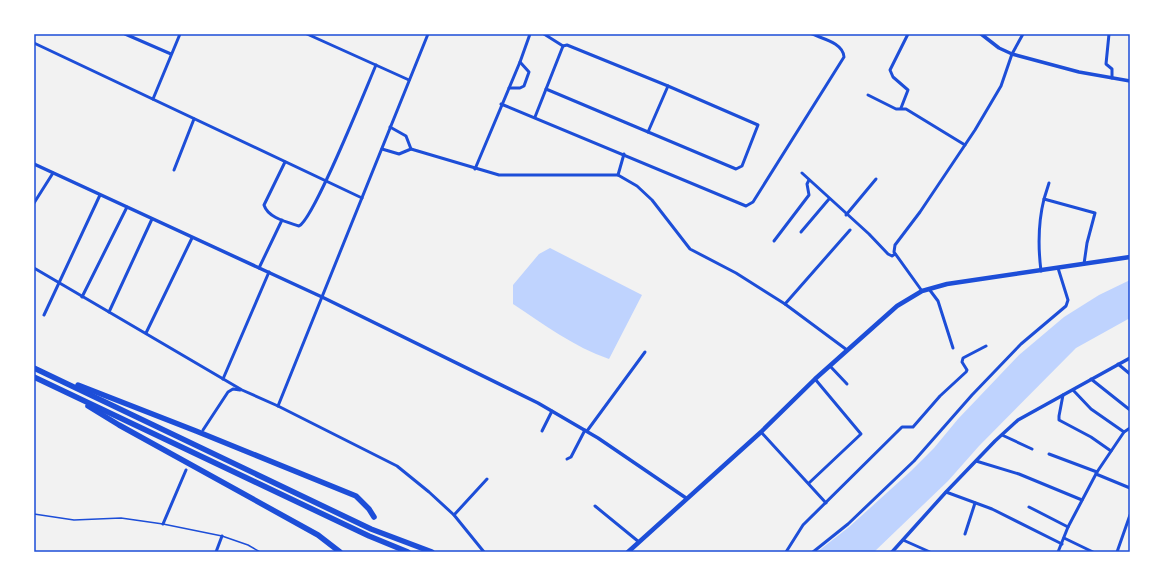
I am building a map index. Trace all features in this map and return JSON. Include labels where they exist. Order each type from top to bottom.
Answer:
[{"type":"highway","points":[[34,368],[371,529],[432,552]]},
{"type":"highway","points":[[51,376],[188,428],[356,496],[369,509],[374,517]]},
{"type":"highway","points":[[34,377],[369,536],[408,552]]},
{"type":"highway","points":[[64,391],[119,425],[318,535],[340,552]]},
{"type":"main road","points":[[628,552],[686,498],[761,432],[847,350],[897,306],[922,291],[947,284],[1130,257]]},
{"type":"street","points":[[125,34],[171,54]]},
{"type":"street","points":[[153,99],[180,34]]},
{"type":"street","points":[[307,34],[409,80]]},
{"type":"street","points":[[278,406],[428,34]]},
{"type":"street","points":[[475,169],[520,62],[530,34]]},
{"type":"street","points":[[544,34],[563,46],[567,45],[668,86],[758,126],[742,166],[736,169],[546,89]]},
{"type":"street","points":[[502,104],[746,206],[750,205],[844,57],[844,52],[840,46],[812,34]]},
{"type":"street","points":[[901,108],[908,90],[893,76],[890,70],[908,34]]},
{"type":"street","points":[[981,34],[999,48],[1012,54],[1079,72],[1130,81]]},
{"type":"street","points":[[922,291],[896,256],[893,249],[895,244],[920,212],[965,145],[1001,86],[1012,54],[1023,34]]},
{"type":"street","points":[[1109,34],[1106,64],[1112,69],[1112,78]]},
{"type":"street","points":[[34,43],[362,198]]},
{"type":"street","points":[[535,117],[563,46]]},
{"type":"street","points":[[509,88],[520,88],[524,86],[529,72],[520,62]]},
{"type":"street","points":[[285,162],[264,205],[266,209],[282,220],[299,226],[303,224],[325,181],[376,65]]},
{"type":"street","points":[[648,132],[668,86]]},
{"type":"street","points":[[868,95],[896,109],[901,108],[965,145]]},
{"type":"street","points":[[174,170],[194,119]]},
{"type":"street","points":[[390,127],[406,136],[412,149]]},
{"type":"street","points":[[382,148],[399,154],[412,149],[475,169],[508,176],[618,175],[637,186],[652,200],[690,249],[736,273],[785,304],[847,350]]},
{"type":"street","points":[[618,175],[624,154]]},
{"type":"street","points":[[34,164],[322,297],[552,411],[586,430],[686,498]]},
{"type":"street","points":[[34,203],[53,173]]},
{"type":"street","points":[[802,173],[846,215],[869,234],[888,254],[896,256]]},
{"type":"street","points":[[846,215],[876,179]]},
{"type":"street","points":[[774,242],[809,195],[807,184],[809,180]]},
{"type":"street","points":[[1041,271],[1039,240],[1040,214],[1049,183]]},
{"type":"street","points":[[44,315],[100,195]]},
{"type":"street","points":[[801,232],[829,199]]},
{"type":"street","points":[[1044,200],[1095,213],[1087,243],[1084,264]]},
{"type":"street","points":[[82,297],[127,207]]},
{"type":"street","points":[[109,312],[152,219]]},
{"type":"street","points":[[259,268],[282,220]]},
{"type":"street","points":[[785,304],[850,230]]},
{"type":"street","points":[[146,333],[192,238]]},
{"type":"street","points":[[813,552],[848,524],[909,466],[972,394],[1021,344],[1066,306],[1068,300],[1058,268]]},
{"type":"street","points":[[34,269],[242,390],[278,406],[397,466],[454,515],[484,552]]},
{"type":"street","points":[[223,379],[269,272]]},
{"type":"street","points":[[929,289],[938,301],[952,348]]},
{"type":"street","points":[[786,552],[803,525],[902,427],[913,427],[940,396],[966,372],[967,370],[962,362],[963,358],[986,346]]},
{"type":"street","points":[[567,459],[570,457],[586,430],[645,352]]},
{"type":"street","points":[[892,552],[976,461],[1002,435],[1025,416],[1130,358]]},
{"type":"street","points":[[1118,364],[1130,374]]},
{"type":"street","points":[[830,366],[847,384]]},
{"type":"street","points":[[809,483],[861,434],[815,379]]},
{"type":"street","points":[[1091,379],[1130,410]]},
{"type":"street","points":[[203,430],[228,392],[233,389],[242,390]]},
{"type":"street","points":[[1058,552],[1068,527],[1097,473],[1111,451],[1128,430],[1091,409],[1073,390]]},
{"type":"street","points":[[1063,394],[1059,420],[1091,437],[1111,451]]},
{"type":"street","points":[[542,431],[552,411]]},
{"type":"street","points":[[761,432],[826,503]]},
{"type":"street","points":[[1002,435],[1032,449]]},
{"type":"street","points":[[1049,454],[1130,488]]},
{"type":"street","points":[[976,461],[1019,474],[1082,500]]},
{"type":"street","points":[[163,524],[186,470]]},
{"type":"street","points":[[454,515],[487,479]]},
{"type":"street","points":[[946,492],[992,509],[1062,544]]},
{"type":"street","points":[[965,534],[975,503]]},
{"type":"street","points":[[595,506],[639,542]]},
{"type":"street","points":[[1029,507],[1068,527]]},
{"type":"street","points":[[1117,552],[1130,515]]},
{"type":"street","points":[[216,552],[222,536]]},
{"type":"street","points":[[1064,538],[1093,552]]},
{"type":"street","points":[[903,540],[930,552]]},
{"type":"lane","points":[[34,514],[74,520],[121,518],[163,524],[222,536],[248,545],[260,552]]},
{"type":"water","points":[[550,248],[642,295],[609,359],[571,342],[513,304],[513,285],[539,254]]},
{"type":"water","points":[[1130,280],[1130,318],[1076,348],[979,446],[948,481],[874,552],[817,552],[849,527],[911,471],[1019,355],[1064,317],[1099,295]]}]
